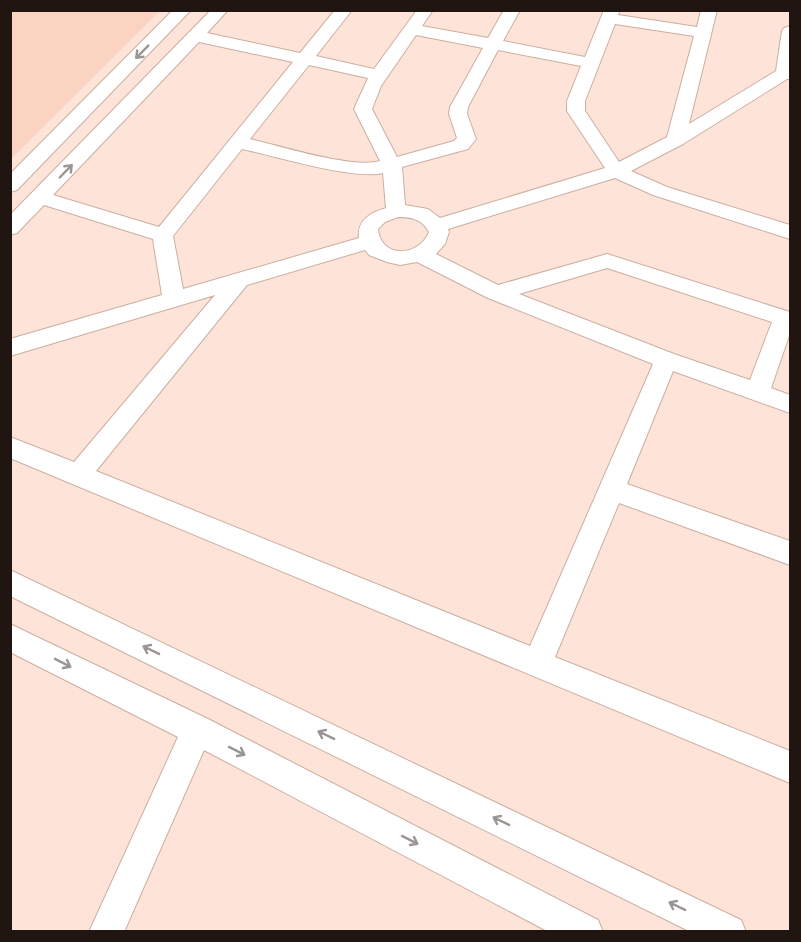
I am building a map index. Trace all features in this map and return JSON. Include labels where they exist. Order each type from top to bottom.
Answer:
[{"type":"street","points":[[10,186],[183,10]]},
{"type":"street","points":[[10,228],[220,10]]},
{"type":"street","points":[[174,299],[163,235],[344,10]]},
{"type":"street","points":[[396,211],[392,166],[363,109],[380,75],[425,10]]},
{"type":"street","points":[[237,142],[348,167],[374,169],[392,166],[466,143],[467,134],[458,114],[459,106],[512,10]]},
{"type":"street","points":[[676,140],[709,10]]},
{"type":"street","points":[[703,33],[610,14],[576,102],[576,111],[616,171],[660,190],[790,232]]},
{"type":"street","points":[[412,29],[591,63]]},
{"type":"street","points":[[436,225],[616,171],[676,140],[787,74],[790,31]]},
{"type":"street","points":[[196,36],[380,75]]},
{"type":"street","points":[[40,197],[163,235]]},
{"type":"street","points":[[396,211],[424,215],[436,225],[439,232],[435,245],[420,255],[390,256],[381,253],[368,242],[368,228],[371,222],[396,211]]},
{"type":"street","points":[[10,348],[368,242]]},
{"type":"street","points":[[420,255],[496,293],[666,360],[790,404]]},
{"type":"street","points":[[496,293],[607,261],[788,319],[757,392]]},
{"type":"street","points":[[78,475],[239,281]]},
{"type":"street","points":[[538,663],[666,360]]},
{"type":"street","points":[[10,447],[790,767]]},
{"type":"street","points":[[613,490],[790,553]]},
{"type":"street","points":[[10,582],[729,932]]},
{"type":"street","points":[[10,637],[197,730],[586,932]]},
{"type":"street","points":[[106,932],[197,730]]},
{"type":"shaded area","points":[[11,10],[160,10],[160,11],[11,159]]}]
